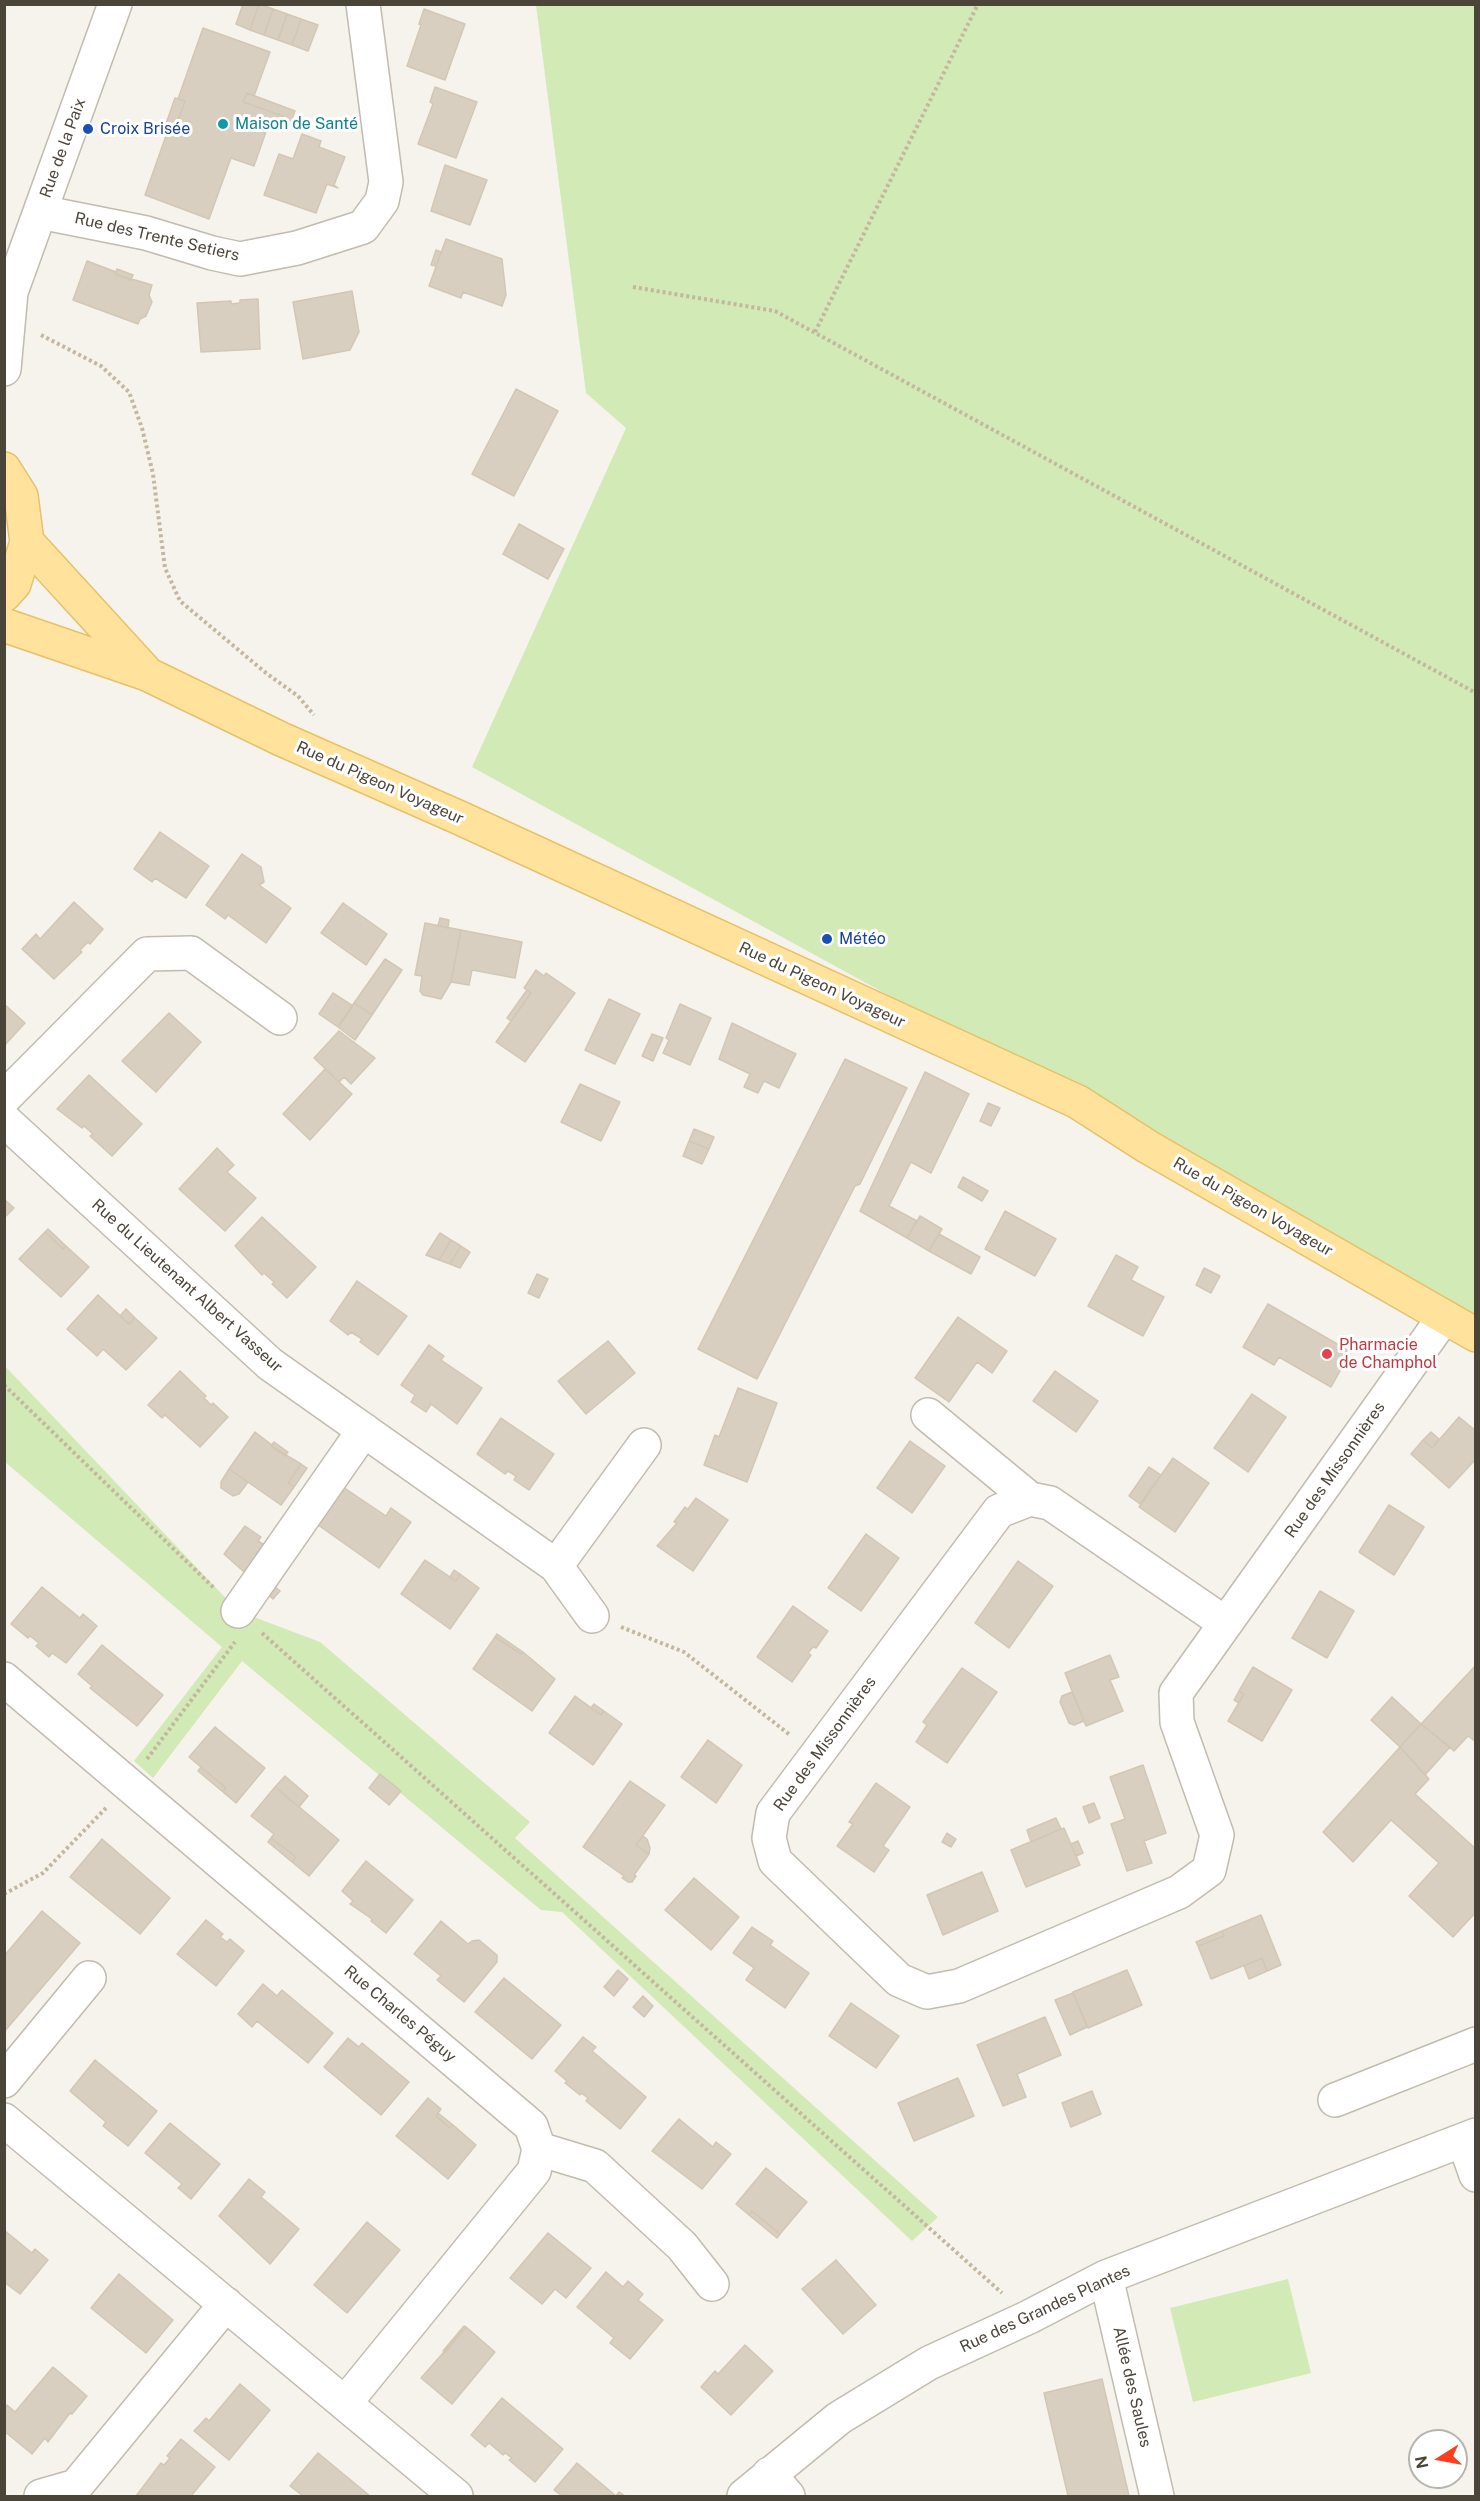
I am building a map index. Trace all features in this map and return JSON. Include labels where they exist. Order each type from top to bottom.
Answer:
[{"type":"main road","points":[[4,469],[21,496],[27,543],[14,584],[4,595]]},
{"type":"main road","name":"Rue du Pigeon Voyageur","points":[[27,543],[147,674]]},
{"type":"main road","name":"Rue du Pigeon Voyageur","points":[[4,624],[147,674],[281,739],[471,823],[1078,1102],[1148,1147],[1476,1335]]},
{"type":"street","name":"Rue de la Paix","points":[[4,369],[8,296],[115,4]]},
{"type":"street","name":"Rue des Trente Setiers","points":[[40,212],[146,233],[240,259],[297,248],[363,228],[382,201],[386,182],[386,166],[363,4]]},
{"type":"street","points":[[4,1098],[147,954],[191,953],[280,1018]]},
{"type":"street","name":"Rue du Lieutenant Albert Vasseur","points":[[4,1120],[270,1364],[555,1566],[592,1616]]},
{"type":"street","name":"Rue des Missonnières","points":[[1030,1499],[999,1511],[773,1813],[769,1838],[775,1861],[899,1980],[927,1992],[959,1986],[1179,1892],[1209,1870],[1216,1835],[1177,1722],[1176,1693],[1444,1317]]},
{"type":"street","points":[[928,1415],[1030,1499],[1050,1503],[1226,1623]]},
{"type":"street","points":[[244,1617],[364,1430]]},
{"type":"street","points":[[555,1566],[644,1444]]},
{"type":"street","name":"Rue Charles Péguy","points":[[4,1679],[531,2126],[539,2149]]},
{"type":"street","points":[[4,2081],[89,1978]]},
{"type":"street","points":[[1335,2100],[1476,2044]]},
{"type":"street","points":[[4,2120],[456,2496]]},
{"type":"street","points":[[1470,2138],[1476,2175]]},
{"type":"street","name":"Rue des Grandes Plantes","points":[[744,2496],[778,2485],[839,2418],[929,2363],[1029,2317],[1106,2277],[1470,2138]]},
{"type":"street","points":[[345,2403],[534,2171],[539,2149],[595,2166],[682,2246],[712,2284]]},
{"type":"street","name":"Allée des Saules","points":[[1106,2277],[1157,2496]]},
{"type":"street","points":[[41,2496],[76,2486],[226,2304]]},
{"type":"path","points":[[815,332],[978,4]]},
{"type":"path","points":[[633,287],[775,311],[1476,693]]},
{"type":"path","points":[[33,331],[101,366],[129,392],[142,428],[153,474],[165,568],[180,601],[266,673],[298,696],[319,722]]},
{"type":"path","points":[[4,1385],[244,1617],[1029,2317]]},
{"type":"path","points":[[592,1616],[684,1652],[816,1755]]},
{"type":"path","points":[[4,1894],[44,1873],[129,1783],[244,1617]]},
{"type":"green space","points":[[536,5],[1475,5],[1475,1317],[472,767],[626,428],[586,393]]},
{"type":"green space","points":[[4,1365],[238,1611],[320,1642],[530,1822],[515,1838],[938,2217],[912,2241],[562,1912],[541,1910],[242,1661],[153,1778],[134,1761],[222,1647],[5,1462]]},
{"type":"green space","points":[[1288,2279],[1311,2373],[1193,2402],[1170,2308]]},
{"type":"building","points":[[243,4],[259,4],[250,30],[236,24]]},
{"type":"building","points":[[259,4],[273,9],[264,35],[250,30]]},
{"type":"building","points":[[273,9],[287,14],[278,40],[264,35]]},
{"type":"building","points":[[424,9],[465,24],[445,80],[407,66]]},
{"type":"building","points":[[287,14],[301,19],[292,45],[278,40]]},
{"type":"building","points":[[301,19],[318,25],[308,51],[292,45]]},
{"type":"building","name":"Maison de Santé","points":[[203,28],[270,52],[254,96],[247,93],[243,102],[283,116],[279,126],[269,123],[254,166],[231,158],[209,219],[145,195],[167,133],[173,135],[185,101],[178,99]]},
{"type":"building","points":[[435,87],[477,102],[456,158],[418,144],[433,104],[430,102]]},
{"type":"building","points":[[247,93],[295,111],[288,129],[279,126],[283,116],[243,102]]},
{"type":"building","points":[[175,98],[185,101],[173,135],[163,132]]},
{"type":"building","points":[[302,134],[321,141],[319,147],[345,157],[334,185],[338,188],[327,184],[316,213],[264,195],[279,154],[293,159]]},
{"type":"building","points":[[445,165],[487,180],[470,225],[431,211]]},
{"type":"building","points":[[446,239],[502,259],[506,295],[502,306],[463,292],[461,298],[429,286]]},
{"type":"building","points":[[436,250],[441,252],[436,266],[431,265]]},
{"type":"building","points":[[87,261],[116,272],[115,274],[152,285],[149,295],[152,302],[146,316],[140,319],[138,324],[73,300]]},
{"type":"building","points":[[117,269],[133,275],[131,280],[115,274]]},
{"type":"building","points":[[352,291],[359,332],[350,350],[303,359],[293,302]]},
{"type":"building","points":[[258,299],[260,349],[201,352],[197,303],[231,301],[231,304],[240,303],[240,300]]},
{"type":"building","points":[[516,389],[558,411],[514,496],[472,474]]},
{"type":"building","points":[[519,524],[564,549],[548,579],[503,554]]},
{"type":"building","points":[[160,832],[209,866],[186,898],[155,878],[152,882],[134,869]]},
{"type":"building","points":[[242,854],[261,867],[264,882],[259,885],[291,908],[266,943],[228,915],[225,919],[206,905]]},
{"type":"building","points":[[74,902],[103,929],[54,979],[22,949],[36,934],[40,939]]},
{"type":"building","points":[[343,903],[387,934],[366,965],[321,933]]},
{"type":"building","points":[[440,918],[449,920],[448,928],[438,926]]},
{"type":"building","points":[[425,923],[461,930],[451,982],[441,999],[423,995],[420,991],[422,976],[415,975]]},
{"type":"building","points":[[461,930],[522,942],[515,978],[472,970],[469,985],[451,982]]},
{"type":"building","points":[[385,959],[402,970],[372,1015],[354,1003]]},
{"type":"building","points":[[536,970],[544,976],[546,973],[575,993],[525,1062],[496,1042],[531,993],[524,988]]},
{"type":"building","points":[[527,990],[531,993],[511,1021],[507,1018]]},
{"type":"building","points":[[333,993],[353,1006],[338,1027],[319,1014]]},
{"type":"building","points":[[609,999],[640,1014],[615,1064],[585,1050]]},
{"type":"building","points":[[354,1003],[372,1015],[355,1040],[338,1027]]},
{"type":"building","points":[[4,1004],[25,1023],[4,1046]]},
{"type":"building","points":[[680,1004],[711,1018],[690,1065],[663,1053],[669,1040],[666,1038]]},
{"type":"building","points":[[169,1013],[201,1042],[156,1092],[122,1061]]},
{"type":"building","points":[[732,1023],[796,1054],[779,1088],[764,1081],[758,1093],[744,1087],[750,1074],[719,1059]]},
{"type":"building","points":[[339,1031],[375,1058],[351,1084],[344,1077],[339,1082],[314,1058]]},
{"type":"building","points":[[652,1034],[663,1038],[653,1061],[642,1056]]},
{"type":"building","points":[[845,1059],[907,1088],[860,1184],[855,1186],[757,1379],[698,1349]]},
{"type":"building","points":[[325,1069],[352,1094],[310,1140],[283,1114]]},
{"type":"building","points":[[925,1072],[969,1094],[931,1173],[911,1162],[889,1206],[917,1221],[907,1238],[860,1211]]},
{"type":"building","points":[[89,1075],[142,1124],[112,1156],[90,1136],[93,1134],[84,1126],[82,1128],[57,1109]]},
{"type":"building","points":[[580,1084],[620,1102],[601,1141],[561,1122]]},
{"type":"building","points":[[988,1103],[1000,1108],[991,1126],[980,1121]]},
{"type":"building","points":[[694,1129],[714,1137],[709,1149],[689,1141]]},
{"type":"building","points":[[689,1141],[709,1149],[702,1164],[683,1156]]},
{"type":"building","points":[[217,1148],[234,1165],[227,1172],[256,1198],[225,1231],[179,1189]]},
{"type":"building","points":[[963,1177],[988,1191],[982,1201],[958,1187]]},
{"type":"building","points":[[4,1199],[14,1208],[4,1218]]},
{"type":"building","points":[[1005,1211],[1056,1239],[1035,1276],[985,1249]]},
{"type":"building","points":[[920,1216],[942,1229],[929,1251],[907,1238]]},
{"type":"building","points":[[262,1217],[316,1267],[287,1298],[272,1284],[274,1282],[264,1273],[262,1275],[235,1246]]},
{"type":"building","points":[[48,1229],[66,1246],[63,1249],[45,1232]]},
{"type":"building","points":[[45,1232],[63,1249],[66,1246],[89,1267],[61,1297],[19,1259]]},
{"type":"building","points":[[440,1233],[451,1240],[439,1260],[426,1255]]},
{"type":"building","points":[[939,1234],[980,1257],[971,1274],[929,1251]]},
{"type":"building","points":[[451,1240],[461,1246],[450,1264],[439,1260]]},
{"type":"building","points":[[461,1246],[470,1252],[460,1268],[450,1264]]},
{"type":"building","points":[[1116,1255],[1138,1267],[1131,1280],[1164,1297],[1143,1336],[1088,1306]]},
{"type":"building","points":[[1204,1268],[1220,1276],[1211,1293],[1196,1285]]},
{"type":"building","points":[[537,1274],[548,1279],[539,1298],[528,1293]]},
{"type":"building","points":[[357,1281],[407,1316],[378,1355],[360,1342],[362,1339],[351,1332],[348,1335],[330,1321]]},
{"type":"building","points":[[98,1295],[129,1324],[135,1318],[157,1338],[126,1370],[103,1349],[97,1356],[67,1329]]},
{"type":"building","points":[[1268,1304],[1351,1352],[1331,1387],[1279,1357],[1274,1365],[1243,1347]]},
{"type":"building","points":[[126,1309],[135,1318],[129,1324],[120,1316]]},
{"type":"building","points":[[958,1317],[1007,1351],[992,1373],[977,1362],[949,1402],[915,1378]]},
{"type":"building","points":[[608,1341],[635,1373],[586,1414],[558,1381]]},
{"type":"building","points":[[429,1345],[444,1356],[441,1360],[482,1388],[457,1424],[431,1404],[426,1412],[411,1402],[415,1395],[401,1385]]},
{"type":"building","points":[[180,1371],[206,1396],[204,1398],[211,1405],[213,1403],[228,1417],[200,1447],[165,1415],[162,1418],[148,1405]]},
{"type":"building","points":[[1055,1371],[1098,1401],[1076,1432],[1033,1401]]},
{"type":"building","points":[[738,1388],[777,1403],[747,1482],[704,1465],[715,1435],[719,1437]]},
{"type":"building","points":[[1252,1394],[1286,1417],[1248,1472],[1214,1448]]},
{"type":"building","points":[[1459,1417],[1476,1431],[1476,1459],[1449,1488],[1411,1454],[1423,1440],[1432,1448]]},
{"type":"building","points":[[501,1418],[554,1454],[529,1490],[514,1480],[516,1476],[508,1471],[505,1474],[477,1454]]},
{"type":"building","points":[[255,1432],[271,1446],[301,1464],[288,1483],[294,1487],[281,1505],[229,1469]]},
{"type":"building","points":[[1431,1432],[1439,1439],[1432,1448],[1423,1440]]},
{"type":"building","points":[[910,1441],[945,1466],[912,1513],[877,1488]]},
{"type":"building","points":[[274,1442],[288,1452],[285,1456],[271,1446]]},
{"type":"building","points":[[1173,1458],[1209,1483],[1175,1532],[1139,1507]]},
{"type":"building","points":[[301,1464],[307,1468],[294,1487],[288,1483]]},
{"type":"building","points":[[1149,1467],[1161,1475],[1140,1504],[1129,1496]]},
{"type":"building","points":[[229,1469],[248,1482],[239,1494],[233,1496],[221,1488],[221,1482]]},
{"type":"building","points":[[337,1483],[386,1516],[391,1508],[411,1522],[379,1568],[311,1520]]},
{"type":"building","points":[[696,1498],[728,1520],[693,1571],[657,1546],[677,1523],[674,1522],[685,1507],[688,1509]]},
{"type":"building","points":[[1389,1505],[1424,1527],[1394,1575],[1359,1552]]},
{"type":"building","points":[[245,1526],[261,1537],[258,1541],[272,1550],[252,1579],[224,1554]]},
{"type":"building","points":[[866,1534],[899,1558],[861,1611],[828,1588]]},
{"type":"building","points":[[425,1560],[456,1581],[460,1574],[479,1588],[450,1629],[401,1594]]},
{"type":"building","points":[[1018,1561],[1053,1586],[1009,1648],[975,1623]]},
{"type":"building","points":[[454,1570],[460,1574],[456,1581],[450,1577]]},
{"type":"building","points":[[269,1582],[280,1591],[273,1599],[262,1589]]},
{"type":"building","points":[[42,1587],[80,1618],[83,1614],[97,1626],[66,1663],[52,1653],[49,1657],[36,1646],[39,1643],[30,1636],[28,1638],[11,1624]]},
{"type":"building","points":[[1320,1591],[1354,1611],[1327,1658],[1292,1638]]},
{"type":"building","points":[[793,1606],[828,1631],[816,1648],[813,1647],[808,1653],[811,1655],[792,1682],[757,1657]]},
{"type":"building","points":[[497,1634],[523,1652],[521,1654],[495,1637]]},
{"type":"building","points":[[495,1637],[521,1654],[523,1652],[555,1679],[532,1711],[473,1669]]},
{"type":"building","points":[[102,1645],[163,1695],[137,1726],[90,1688],[92,1686],[78,1674]]},
{"type":"building","points":[[1110,1655],[1119,1677],[1110,1680],[1123,1711],[1086,1726],[1065,1673]]},
{"type":"building","points":[[1476,1665],[1476,1742],[1468,1736],[1454,1751],[1421,1724]]},
{"type":"building","points":[[1253,1667],[1292,1690],[1262,1741],[1228,1721],[1244,1694],[1239,1691]]},
{"type":"building","points":[[962,1668],[997,1692],[947,1763],[916,1742],[927,1725],[923,1722]]},
{"type":"building","points":[[1239,1691],[1244,1694],[1239,1703],[1234,1700]]},
{"type":"building","points":[[1072,1692],[1084,1721],[1074,1725],[1069,1723],[1060,1702],[1062,1696]]},
{"type":"building","points":[[575,1696],[601,1715],[604,1711],[622,1724],[593,1765],[549,1733]]},
{"type":"building","points":[[1392,1697],[1421,1724],[1400,1747],[1371,1720]]},
{"type":"building","points":[[594,1704],[604,1711],[601,1715],[591,1708]]},
{"type":"building","points":[[1421,1724],[1450,1747],[1425,1775],[1400,1747]]},
{"type":"building","points":[[215,1727],[265,1768],[236,1803],[223,1792],[226,1788],[189,1757]]},
{"type":"building","points":[[708,1740],[742,1765],[716,1803],[681,1777]]},
{"type":"building","points":[[1400,1747],[1429,1779],[1415,1794],[1476,1849],[1476,1912],[1453,1937],[1409,1896],[1439,1863],[1391,1820],[1353,1862],[1323,1832]]},
{"type":"building","points":[[1143,1765],[1166,1833],[1144,1841],[1152,1863],[1127,1871],[1111,1824],[1125,1819],[1110,1777]]},
{"type":"building","points":[[201,1767],[226,1788],[223,1792],[198,1771]]},
{"type":"building","points":[[380,1774],[401,1791],[389,1805],[369,1788]]},
{"type":"building","points":[[285,1776],[308,1796],[299,1807],[275,1787]]},
{"type":"building","points":[[630,1781],[665,1805],[636,1845],[649,1854],[634,1875],[636,1876],[632,1882],[628,1882],[622,1878],[624,1876],[583,1847]]},
{"type":"building","points":[[876,1783],[910,1807],[883,1846],[889,1850],[874,1872],[837,1846],[853,1824],[849,1822]]},
{"type":"building","points":[[275,1787],[339,1840],[309,1876],[292,1862],[296,1857],[271,1838],[274,1834],[251,1816]]},
{"type":"building","points":[[1094,1803],[1100,1818],[1089,1823],[1083,1807]]},
{"type":"building","points":[[1056,1818],[1061,1829],[1031,1842],[1027,1830]]},
{"type":"building","points":[[1064,1828],[1080,1865],[1026,1887],[1011,1850]]},
{"type":"building","points":[[947,1833],[956,1839],[951,1847],[942,1842]]},
{"type":"building","points":[[643,1836],[647,1839],[650,1848],[649,1854],[636,1845]]},
{"type":"building","points":[[271,1838],[296,1857],[292,1862],[268,1842]]},
{"type":"building","points":[[102,1839],[170,1898],[140,1934],[70,1877]]},
{"type":"building","points":[[1078,1841],[1083,1853],[1076,1856],[1071,1844]]},
{"type":"building","points":[[366,1861],[413,1900],[386,1933],[371,1921],[372,1919],[350,1904],[353,1901],[342,1891]]},
{"type":"building","points":[[982,1872],[998,1911],[943,1935],[927,1895]]},
{"type":"building","points":[[694,1878],[739,1917],[711,1950],[665,1910]]},
{"type":"building","points":[[42,1911],[80,1943],[4,2032],[4,1956]]},
{"type":"building","points":[[1261,1915],[1281,1965],[1267,1971],[1262,1958],[1211,1979],[1198,1946],[1224,1936],[1222,1931]]},
{"type":"building","points":[[206,1920],[223,1934],[220,1937],[227,1942],[230,1939],[244,1951],[216,1986],[177,1954]]},
{"type":"building","points":[[441,1921],[468,1944],[479,1940],[497,1955],[497,1962],[464,2002],[437,1980],[441,1976],[414,1954]]},
{"type":"building","points":[[752,1927],[773,1941],[770,1945],[809,1973],[785,2008],[746,1980],[754,1968],[733,1953]]},
{"type":"building","points":[[1222,1931],[1224,1936],[1198,1946],[1196,1942]]},
{"type":"building","points":[[1262,1958],[1267,1971],[1249,1979],[1244,1966]]},
{"type":"building","points":[[618,1970],[628,1979],[614,1996],[604,1987]]},
{"type":"building","points":[[1127,1970],[1142,2005],[1088,2028],[1073,1992]]},
{"type":"building","points":[[504,1978],[561,2025],[532,2059],[475,2012]]},
{"type":"building","points":[[263,1984],[277,1996],[282,1990],[333,2033],[308,2063],[257,2021],[252,2027],[238,2014]]},
{"type":"building","points":[[1073,1993],[1087,2027],[1070,2035],[1055,2000]]},
{"type":"building","points":[[643,1996],[653,2006],[644,2017],[633,2007]]},
{"type":"building","points":[[851,2003],[899,2036],[876,2068],[829,2036]]},
{"type":"building","points":[[1045,2017],[1061,2055],[1017,2074],[1026,2097],[1003,2106],[977,2045]]},
{"type":"building","points":[[583,2037],[596,2047],[592,2051],[646,2097],[620,2129],[586,2101],[588,2098],[581,2093],[580,2095],[565,2083],[567,2081],[555,2071]]},
{"type":"building","points":[[348,2038],[359,2047],[362,2043],[409,2082],[381,2115],[324,2067]]},
{"type":"building","points":[[95,2060],[157,2111],[128,2146],[103,2126],[106,2122],[70,2091]]},
{"type":"building","points":[[958,2078],[974,2116],[914,2141],[898,2103]]},
{"type":"building","points":[[1092,2091],[1101,2114],[1071,2127],[1062,2103]]},
{"type":"building","points":[[428,2098],[441,2109],[436,2116],[450,2128],[453,2125],[476,2145],[448,2179],[396,2136]]},
{"type":"building","points":[[438,2113],[453,2125],[450,2128],[436,2116]]},
{"type":"building","points":[[679,2119],[713,2147],[716,2142],[731,2154],[702,2189],[652,2151]]},
{"type":"building","points":[[170,2123],[220,2164],[191,2199],[178,2188],[182,2184],[145,2153]]},
{"type":"building","points":[[766,2168],[807,2202],[780,2234],[752,2211],[749,2215],[736,2204]]},
{"type":"building","points":[[249,2179],[265,2192],[261,2197],[299,2229],[270,2264],[219,2216]]},
{"type":"building","points":[[752,2211],[780,2234],[777,2238],[749,2215]]},
{"type":"building","points":[[367,2222],[400,2250],[347,2313],[314,2285]]},
{"type":"building","points":[[4,2230],[32,2253],[35,2249],[48,2260],[20,2294],[4,2282]]},
{"type":"building","points":[[548,2233],[591,2268],[566,2298],[555,2289],[542,2304],[510,2278]]},
{"type":"building","points":[[836,2260],[876,2305],[843,2334],[802,2289]]},
{"type":"building","points":[[606,2272],[623,2287],[628,2281],[643,2294],[638,2300],[663,2320],[630,2359],[610,2343],[614,2338],[577,2307]]},
{"type":"building","points":[[119,2274],[173,2320],[146,2353],[91,2308]]},
{"type":"building","points":[[464,2326],[466,2327],[445,2353],[443,2351]]},
{"type":"building","points":[[466,2327],[495,2352],[452,2404],[421,2378]]},
{"type":"building","points":[[745,2345],[773,2371],[731,2415],[701,2387],[715,2371],[718,2374]]},
{"type":"building","points":[[53,2367],[87,2396],[72,2414],[70,2413],[48,2442],[45,2438],[32,2454],[4,2431],[4,2409],[7,2405],[15,2412]]},
{"type":"building","points":[[1102,2379],[1129,2496],[1068,2496],[1044,2393]]},
{"type":"building","points":[[240,2384],[270,2410],[229,2460],[194,2431],[206,2418],[209,2421]]},
{"type":"building","points":[[502,2398],[563,2449],[535,2482],[509,2460],[512,2458],[505,2453],[503,2455],[489,2443],[485,2447],[471,2435]]},
{"type":"building","points":[[181,2439],[215,2467],[191,2496],[136,2496],[161,2463],[164,2465],[170,2458],[167,2456]]},
{"type":"building","points":[[318,2453],[370,2496],[303,2496],[290,2486]]},
{"type":"building","points":[[577,2463],[616,2496],[562,2496],[554,2490]]},
{"type":"place","name":"Maison de Santé","points":[[223,124]]},
{"type":"place","name":"Croix Brisée","points":[[88,129]]},
{"type":"place","name":"Météo","points":[[827,939]]},
{"type":"place","name":"Pharmacie de Champhol","points":[[1327,1354]]}]
